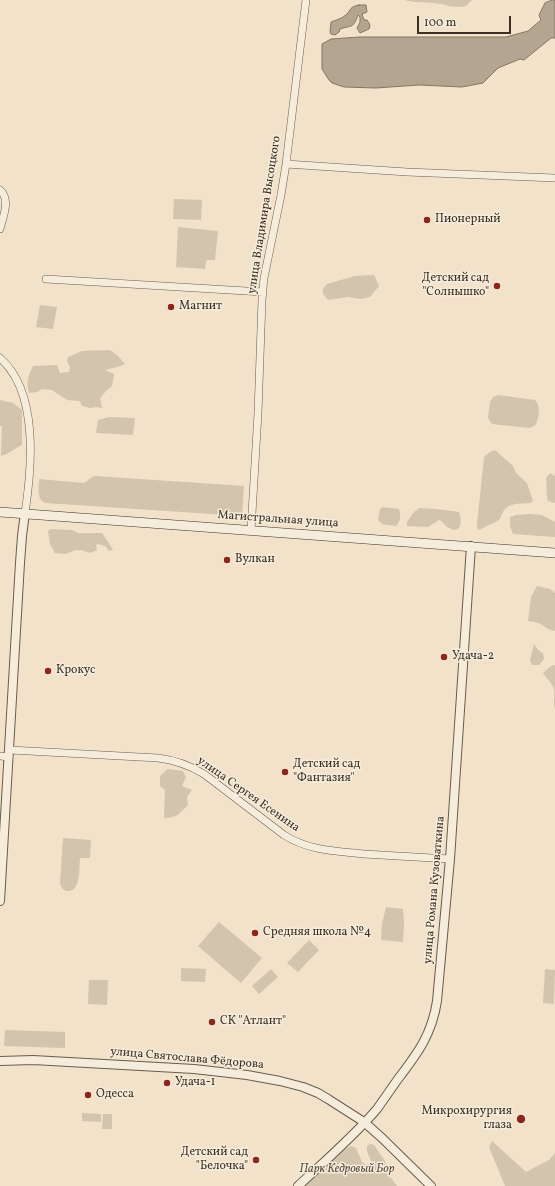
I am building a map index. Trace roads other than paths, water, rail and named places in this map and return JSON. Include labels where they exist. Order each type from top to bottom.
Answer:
[{"type":"main road","name":"Магистральная улица","points":[[0,512],[555,553]]},
{"type":"street","name":"улица Владимира Высоцкого","points":[[251,530],[263,292],[265,273],[286,164],[306,0]]},
{"type":"street","points":[[286,164],[414,172],[555,178]]},
{"type":"street","points":[[0,190],[5,196],[6,203],[0,230]]},
{"type":"street","points":[[46,279],[263,292]]},
{"type":"street","points":[[0,358],[9,368],[18,383],[23,397],[29,420],[31,472],[21,556],[0,901]]},
{"type":"street","name":"улица Романа Кузоваткина","points":[[298,1186],[380,1105],[413,1060],[425,1040],[434,1018],[438,1001],[450,859],[471,546]]},
{"type":"street","name":"улица Сергея Есенина","points":[[0,756],[9,753],[158,758],[176,761],[204,774],[284,835],[299,844],[334,851],[450,859]]},
{"type":"street","name":"улица Святослава Фёдорова","points":[[0,1062],[33,1060],[194,1069],[247,1075],[303,1087],[318,1093],[364,1122],[431,1186]]},
{"type":"place","name":"Пионерный","points":[[427,220]]},
{"type":"place","name":"Детский сад \"Солнышко\"","points":[[497,286]]},
{"type":"place","name":"Магнит","points":[[171,307]]},
{"type":"place","name":"Вулкан","points":[[227,560]]},
{"type":"place","name":"Удача-2","points":[[444,657]]},
{"type":"place","name":"Крокус","points":[[48,671]]},
{"type":"place","name":"Детский сад \"Фантазия\"","points":[[285,772]]},
{"type":"place","name":"Средняя школа №4","points":[[255,933]]},
{"type":"place","name":"СК \"Атлант\"","points":[[212,1022]]},
{"type":"place","name":"Удача-1","points":[[167,1083]]},
{"type":"place","name":"Одесса","points":[[88,1095]]},
{"type":"place","name":"Микрохирургия глаза","points":[[521,1119]]},
{"type":"place","name":"Детский сад \"Белочка\"","points":[[256,1160]]},
{"type":"park label","name":"Парк Кедровый Бор","points":[[347,1170]]}]
